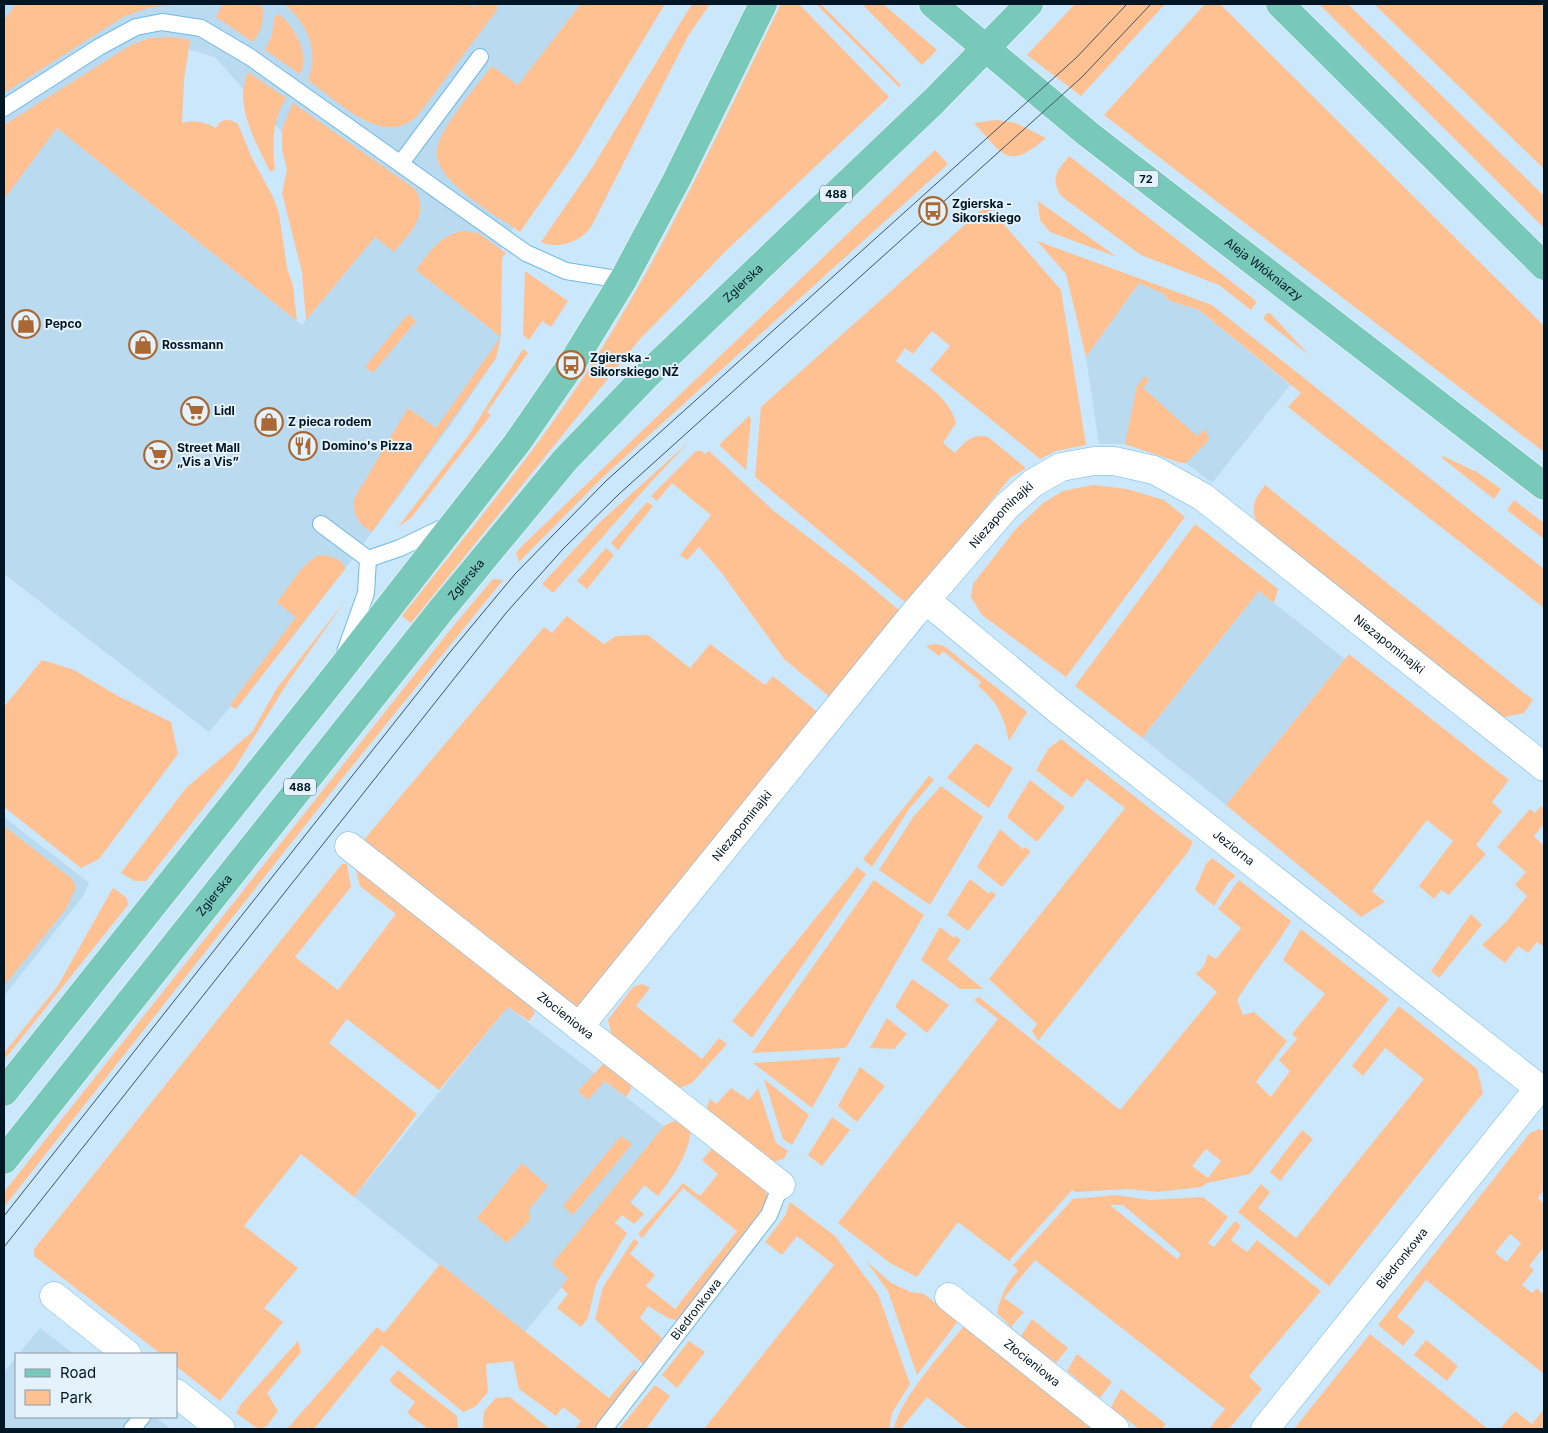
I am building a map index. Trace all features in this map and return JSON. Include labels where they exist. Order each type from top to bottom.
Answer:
[{"type":"main road","points":[[4,1092],[337,674],[517,443],[571,365],[623,280],[677,179],[763,4]]},
{"type":"main road","name":"72","points":[[933,4],[986,49]]},
{"type":"main road","name":"Zgierska","points":[[4,1160],[442,609],[571,454],[648,374],[986,49],[1029,4]]},
{"type":"main road","points":[[1280,4],[1544,266]]},
{"type":"main road","name":"Aleja Włókniarzy","points":[[986,49],[1088,134],[1544,486]]},
{"type":"street","name":"Niezapominajki","points":[[579,1027],[926,600],[1006,507],[1033,483],[1061,467],[1094,461],[1114,461],[1154,470],[1203,497],[1544,767]]},
{"type":"street","name":"Jeziorna","points":[[926,600],[1057,709],[1542,1090]]},
{"type":"street","name":"Złocieniowa","points":[[349,846],[780,1185]]},
{"type":"street","name":"Biedronkowa","points":[[1265,1429],[1542,1090]]},
{"type":"street","points":[[54,1296],[126,1353]]},
{"type":"street","name":"Złocieniowa","points":[[949,1297],[1115,1429]]},
{"type":"street","points":[[178,1396],[221,1429]]},
{"type":"lane","points":[[4,108],[99,47],[136,27],[162,22],[201,28],[250,57],[526,253],[566,271],[623,280]]},
{"type":"lane","points":[[401,163],[480,57]]},
{"type":"lane","points":[[368,559],[400,548],[455,522]]},
{"type":"lane","points":[[321,524],[368,559],[369,567],[366,593],[337,674]]},
{"type":"lane","name":"Biedronkowa","points":[[604,1429],[769,1215],[780,1185]]},
{"type":"lane","points":[[132,1429],[141,1418]]},
{"type":"shaded area","points":[[4,4],[653,4],[519,218],[467,311],[501,336],[496,358],[452,423],[345,569],[236,709],[231,706],[209,732],[4,574]],"holes":[[[171,44],[215,57],[375,237],[302,325],[57,128]]]},
{"type":"shaded area","points":[[1139,283],[1162,293],[1170,301],[1199,310],[1290,385],[1212,483],[1186,463],[1125,444],[1099,444],[1086,357]]},
{"type":"shaded area","points":[[1259,591],[1345,659],[1226,805],[1142,738]]},
{"type":"shaded area","points":[[4,817],[89,883],[83,896],[4,996]]},
{"type":"shaded area","points":[[508,1007],[682,1140],[524,1333],[354,1197]]},
{"type":"shaded area","points":[[40,1328],[73,1353],[20,1353]]},
{"type":"shaded area","points":[[15,1358],[15,1418],[156,1418],[171,1429],[4,1429],[4,1373]]},
{"type":"green space","points":[[16,4],[174,4],[148,8],[123,17],[4,93],[4,20]]},
{"type":"green space","points":[[223,4],[262,4],[262,24],[253,42],[216,17]]},
{"type":"green space","points":[[284,4],[469,4],[474,7],[477,4],[497,4],[497,10],[418,115],[405,124],[391,127],[376,125],[347,110],[308,80],[313,59],[309,38],[299,20]]},
{"type":"green space","points":[[581,4],[665,4],[575,153],[520,232],[482,207],[455,185],[444,173],[438,161],[437,149],[440,139],[452,118],[492,66],[518,85]]},
{"type":"green space","points":[[692,4],[710,4],[688,36],[591,227],[581,237],[569,243],[555,245],[541,242],[592,168]]},
{"type":"green space","points":[[781,4],[799,4],[889,97],[727,250],[640,339],[411,623],[402,616],[550,426],[621,316],[670,229]]},
{"type":"green space","points":[[816,4],[821,4],[901,85],[899,87]]},
{"type":"green space","points":[[862,4],[883,4],[937,50],[922,65]]},
{"type":"green space","points":[[1075,4],[1165,4],[1081,96],[1027,55]]},
{"type":"green space","points":[[1205,4],[1220,4],[1544,326],[1544,452],[1104,115]]},
{"type":"green space","points":[[1319,4],[1348,4],[1544,196],[1544,228]]},
{"type":"green space","points":[[1374,4],[1544,4],[1544,169]]},
{"type":"green space","points":[[279,14],[285,19],[299,41],[303,58],[300,74],[265,50],[272,35],[275,16]]},
{"type":"green space","points":[[173,37],[190,40],[184,80],[182,123],[199,122],[216,128],[220,122],[226,120],[238,124],[251,156],[273,197],[279,213],[287,268],[293,286],[297,321],[57,128],[4,199],[4,125],[131,45],[150,38]]},
{"type":"green space","points":[[248,72],[286,98],[278,115],[274,132],[275,169],[270,172],[253,136],[245,110],[243,98],[244,85]]},
{"type":"green space","points":[[293,103],[415,189],[420,207],[419,215],[412,231],[394,252],[375,237],[306,320],[302,272],[282,193],[287,169],[282,150],[282,129]]},
{"type":"green space","points":[[996,120],[1016,123],[1046,138],[1022,154],[1006,155],[974,123]]},
{"type":"green space","points":[[935,150],[948,164],[603,477],[519,562],[516,553],[522,546]]},
{"type":"green space","points":[[1069,156],[1255,300],[1256,303],[1251,310],[1219,285],[1141,255],[1061,196],[1056,184],[1056,175]]},
{"type":"green space","points":[[1038,201],[1117,257],[1050,232],[1040,220]]},
{"type":"green space","points":[[987,205],[1061,290],[1086,445],[1056,451],[1040,459],[930,370],[950,346],[932,331],[913,354],[905,348],[896,361],[940,396],[953,413],[956,423],[943,443],[955,453],[973,437],[988,437],[1026,468],[1010,478],[907,604],[755,477],[761,407]]},
{"type":"green space","points":[[462,231],[478,233],[506,253],[502,258],[501,337],[416,270],[441,241],[454,233]]},
{"type":"green space","points":[[1037,241],[1212,305],[1544,569],[1544,608],[1288,407],[1301,393],[1199,310],[1170,301],[1162,293],[1139,283],[1086,357],[1066,274]]},
{"type":"green space","points":[[525,271],[568,301],[551,327],[542,321],[529,340],[523,335]]},
{"type":"green space","points":[[1267,313],[1270,313],[1309,355],[1263,319]]},
{"type":"green space","points":[[408,314],[416,321],[373,373],[365,367]]},
{"type":"green space","points":[[501,337],[496,358],[372,532],[367,529],[357,518],[354,510],[354,499],[408,408],[436,428]]},
{"type":"green space","points":[[523,349],[528,353],[487,412],[491,415],[411,518],[398,527],[468,436]]},
{"type":"green space","points":[[1145,376],[1149,380],[1143,388],[1197,436],[1206,429],[1209,440],[1186,463],[1125,444],[1137,386]]},
{"type":"green space","points":[[749,416],[751,419],[746,470],[719,445]]},
{"type":"green space","points":[[689,442],[553,593],[542,584],[599,523]]},
{"type":"green space","points":[[696,451],[702,451],[705,454],[709,451],[774,511],[855,573],[900,611],[831,698],[784,659],[721,572],[699,547],[687,560],[680,555],[711,515],[672,483],[657,501],[651,496]]},
{"type":"green space","points":[[1443,456],[1477,472],[1501,489],[1494,499],[1442,458]]},
{"type":"green space","points":[[1093,485],[1127,489],[1164,500],[1185,517],[1066,677],[982,615],[971,597],[973,584],[1015,530],[1043,503],[1063,491]]},
{"type":"green space","points":[[1265,485],[1533,700],[1524,713],[1505,717],[1494,712],[1258,524],[1254,513],[1254,504]]},
{"type":"green space","points":[[1514,500],[1544,523],[1544,539],[1507,510]]},
{"type":"green space","points":[[647,502],[653,506],[618,550],[611,543]]},
{"type":"green space","points":[[1195,524],[1278,589],[1274,603],[1259,591],[1142,738],[1075,686]]},
{"type":"green space","points":[[606,548],[614,555],[587,589],[577,581]]},
{"type":"green space","points":[[320,555],[338,560],[345,569],[236,709],[230,705],[296,617],[277,602],[302,569]]},
{"type":"green space","points":[[493,579],[503,580],[341,780],[4,1207],[4,1192],[450,630]]},
{"type":"green space","points":[[345,601],[288,682],[233,771],[146,881],[135,881],[121,873],[186,788],[252,732],[277,688]]},
{"type":"green space","points":[[567,616],[604,644],[616,636],[648,635],[690,668],[710,644],[765,685],[773,676],[819,713],[579,1008],[571,1008],[362,842],[544,627],[552,633]]},
{"type":"green space","points":[[935,644],[944,646],[1027,712],[1009,741],[999,711],[991,698],[978,686],[981,682],[943,651],[939,656],[926,646]]},
{"type":"green space","points":[[1349,654],[1509,780],[1492,802],[1502,811],[1476,845],[1486,854],[1449,895],[1441,890],[1434,899],[1419,886],[1453,841],[1427,820],[1372,891],[1385,902],[1361,917],[1226,805]]},
{"type":"green space","points":[[42,660],[74,670],[118,696],[171,722],[178,754],[99,859],[81,868],[4,807],[4,707]]},
{"type":"green space","points":[[1061,739],[1193,842],[1188,852],[1038,1041],[1032,1031],[1037,1024],[989,979],[1125,808],[1087,779],[1072,798],[1036,770],[1049,748]]},
{"type":"green space","points":[[976,743],[1013,768],[989,808],[947,778]]},
{"type":"green space","points":[[929,776],[934,780],[909,809],[872,867],[863,859]]},
{"type":"green space","points":[[1030,780],[1065,807],[1037,842],[1007,817]]},
{"type":"green space","points":[[941,786],[983,817],[930,905],[879,870],[914,816]]},
{"type":"green space","points":[[1541,806],[1544,809],[1544,824],[1534,836],[1544,846],[1544,947],[1537,942],[1528,953],[1518,946],[1505,963],[1482,945],[1507,921],[1527,896],[1515,885],[1526,872],[1497,847],[1530,809],[1535,813]]},
{"type":"green space","points":[[4,826],[72,879],[76,887],[66,909],[4,986]]},
{"type":"green space","points":[[1000,829],[1023,849],[1025,847],[1031,851],[1002,887],[977,867]]},
{"type":"green space","points":[[1212,858],[1236,876],[1228,883],[1214,906],[1195,890],[1206,864]]},
{"type":"green space","points":[[354,862],[522,991],[535,1013],[529,1021],[508,1007],[439,1090],[347,1019],[329,1043],[417,1114],[354,1197],[301,1154],[244,1226],[298,1268],[264,1308],[283,1322],[220,1401],[178,1368],[178,1353],[160,1353],[34,1256],[34,1249],[342,864],[347,864],[351,887],[295,957],[338,990],[396,914],[360,886]]},
{"type":"green space","points":[[857,867],[866,874],[752,1038],[732,1021]]},
{"type":"green space","points":[[970,879],[989,894],[991,891],[996,895],[968,931],[947,915]]},
{"type":"green space","points":[[874,880],[924,915],[846,1048],[752,1053]]},
{"type":"green space","points":[[1239,880],[1291,921],[1237,1000],[1243,1015],[1254,1012],[1287,1041],[1256,1082],[1271,1097],[1290,1071],[1279,1060],[1297,1039],[1292,1034],[1325,994],[1283,960],[1301,929],[1389,999],[1250,1174],[1207,1183],[1202,1187],[1158,1192],[1127,1189],[1076,1192],[1072,1190],[1009,1261],[958,1222],[917,1277],[890,1263],[838,1223],[998,1019],[974,1000],[979,997],[1120,1110],[1217,992],[1196,974],[1204,966],[1208,954],[1216,959],[1241,928],[1218,909]],"holes":[[[1206,1149],[1221,1161],[1208,1178],[1192,1166]]]},
{"type":"green space","points":[[113,888],[127,898],[128,905],[4,1060],[4,1053],[57,987]]},
{"type":"green space","points":[[1471,914],[1482,925],[1439,978],[1431,971]]},
{"type":"green space","points":[[940,927],[954,938],[956,936],[961,940],[947,959],[983,989],[960,989],[921,960]]},
{"type":"green space","points":[[912,979],[949,1005],[927,1033],[895,1007]]},
{"type":"green space","points":[[642,984],[650,988],[636,1006],[702,1059],[719,1038],[727,1044],[692,1083],[680,1088],[667,1085],[613,1041],[608,1020],[633,987]]},
{"type":"green space","points":[[1399,1006],[1477,1069],[1483,1093],[1329,1286],[1238,1212],[1261,1184],[1270,1192],[1258,1208],[1296,1238],[1424,1079],[1385,1048],[1363,1076],[1352,1066]]},
{"type":"green space","points":[[887,1018],[907,1034],[894,1049],[870,1048]]},
{"type":"green space","points":[[841,1057],[812,1108],[753,1063]]},
{"type":"green space","points":[[606,1061],[632,1081],[631,1089],[626,1097],[605,1081],[588,1100],[578,1091]]},
{"type":"green space","points":[[860,1067],[885,1086],[857,1122],[838,1106]]},
{"type":"green space","points":[[764,1079],[809,1115],[792,1145],[783,1139]]},
{"type":"green space","points":[[731,1088],[749,1100],[758,1088],[776,1143],[788,1151],[784,1159],[772,1162],[711,1119],[707,1106],[710,1099],[716,1104]]},
{"type":"green space","points":[[832,1117],[850,1130],[822,1166],[808,1155]]},
{"type":"green space","points":[[681,1118],[691,1128],[684,1156],[658,1196],[644,1185],[630,1202],[644,1214],[634,1224],[622,1215],[615,1223],[627,1233],[596,1284],[588,1318],[581,1327],[557,1308],[568,1294],[561,1287],[568,1278],[552,1264],[665,1125]]},
{"type":"green space","points":[[1539,1129],[1544,1131],[1544,1190],[1538,1198],[1544,1204],[1544,1247],[1529,1266],[1534,1270],[1522,1285],[1532,1293],[1537,1288],[1544,1295],[1544,1374],[1426,1280],[1397,1317],[1415,1331],[1403,1346],[1378,1325],[1530,1133]],"holes":[[[1510,1234],[1521,1243],[1507,1262],[1495,1253]]]},
{"type":"green space","points":[[1302,1130],[1313,1139],[1280,1181],[1270,1172]]},
{"type":"green space","points":[[621,1136],[632,1144],[573,1215],[563,1206]]},
{"type":"green space","points":[[715,1145],[764,1188],[768,1198],[767,1206],[679,1321],[668,1318],[648,1306],[640,1318],[662,1338],[644,1365],[595,1319],[603,1287],[634,1239],[639,1242],[630,1254],[655,1275],[646,1286],[675,1309],[737,1231],[683,1188],[642,1238],[638,1234],[683,1183],[700,1196],[718,1174],[702,1160]]},
{"type":"green space","points":[[522,1163],[548,1186],[529,1210],[530,1220],[507,1243],[477,1218]]},
{"type":"green space","points":[[1116,1195],[1150,1200],[1203,1197],[1228,1217],[1208,1243],[1214,1247],[1235,1221],[1241,1226],[1231,1240],[1247,1252],[1257,1240],[1321,1291],[1249,1376],[1262,1389],[1229,1429],[1209,1429],[1225,1409],[1035,1260],[1004,1298],[1024,1312],[1011,1327],[997,1313],[1004,1290],[1018,1271],[1013,1265],[1073,1199]],"holes":[[[1110,1205],[1123,1205],[1181,1254],[1177,1259]]]},
{"type":"green space","points":[[790,1202],[835,1236],[878,1294],[910,1384],[892,1413],[889,1429],[704,1429],[834,1265],[797,1236],[782,1255],[765,1242],[785,1216]]},
{"type":"green space","points":[[866,1261],[891,1283],[911,1292],[924,1294],[958,1321],[917,1375],[888,1291]]},
{"type":"green space","points":[[440,1264],[609,1398],[634,1369],[639,1373],[593,1429],[575,1429],[581,1421],[563,1407],[556,1416],[519,1389],[513,1361],[486,1364],[488,1392],[475,1407],[463,1412],[382,1345],[314,1429],[287,1429],[377,1327],[384,1333]]},
{"type":"green space","points":[[1032,1319],[1068,1348],[1056,1363],[1021,1336]]},
{"type":"green space","points":[[964,1326],[1092,1429],[967,1429],[927,1397],[901,1429],[894,1429],[898,1417],[913,1390]]},
{"type":"green space","points":[[1370,1334],[1488,1429],[1294,1429]]},
{"type":"green space","points":[[1426,1340],[1458,1366],[1447,1381],[1414,1355]]},
{"type":"green space","points":[[298,1341],[301,1352],[267,1393],[278,1411],[267,1426],[258,1429],[236,1413],[241,1404]]},
{"type":"green space","points":[[689,1341],[705,1352],[677,1388],[662,1375]]},
{"type":"green space","points":[[1077,1354],[1112,1382],[1100,1398],[1067,1371]]},
{"type":"green space","points":[[398,1370],[457,1416],[458,1429],[428,1429],[407,1413],[415,1402],[392,1384],[390,1379]]},
{"type":"green space","points":[[655,1385],[670,1396],[646,1429],[619,1429]]},
{"type":"green space","points":[[1121,1389],[1166,1424],[1162,1429],[1139,1429],[1111,1407]]},
{"type":"green space","points":[[510,1397],[550,1429],[483,1428],[484,1411],[496,1398]]},
{"type":"green space","points":[[1544,1409],[1544,1429],[1500,1429],[1515,1411],[1532,1424]]},
{"type":"tram line","points":[[4,1216],[451,651],[515,574],[606,481],[1077,57],[1127,4]]},
{"type":"tram line","points":[[4,1247],[506,613],[563,549],[619,494],[1082,77],[1151,4]]},
{"type":"place","name":"Zgierska - Sikorskiego","points":[[933,211]]},
{"type":"place","name":"Pepco","points":[[26,324]]},
{"type":"place","name":"Rossmann","points":[[143,345]]},
{"type":"place","name":"Zgierska - Sikorskiego NŻ","points":[[571,365]]},
{"type":"place","name":"Lidl","points":[[195,411]]},
{"type":"place","name":"Z pieca rodem","points":[[269,422]]},
{"type":"place","name":"Domino's Pizza","points":[[303,446]]},
{"type":"place","name":"Street Mall „Vis a Vis”","points":[[158,455]]}]
